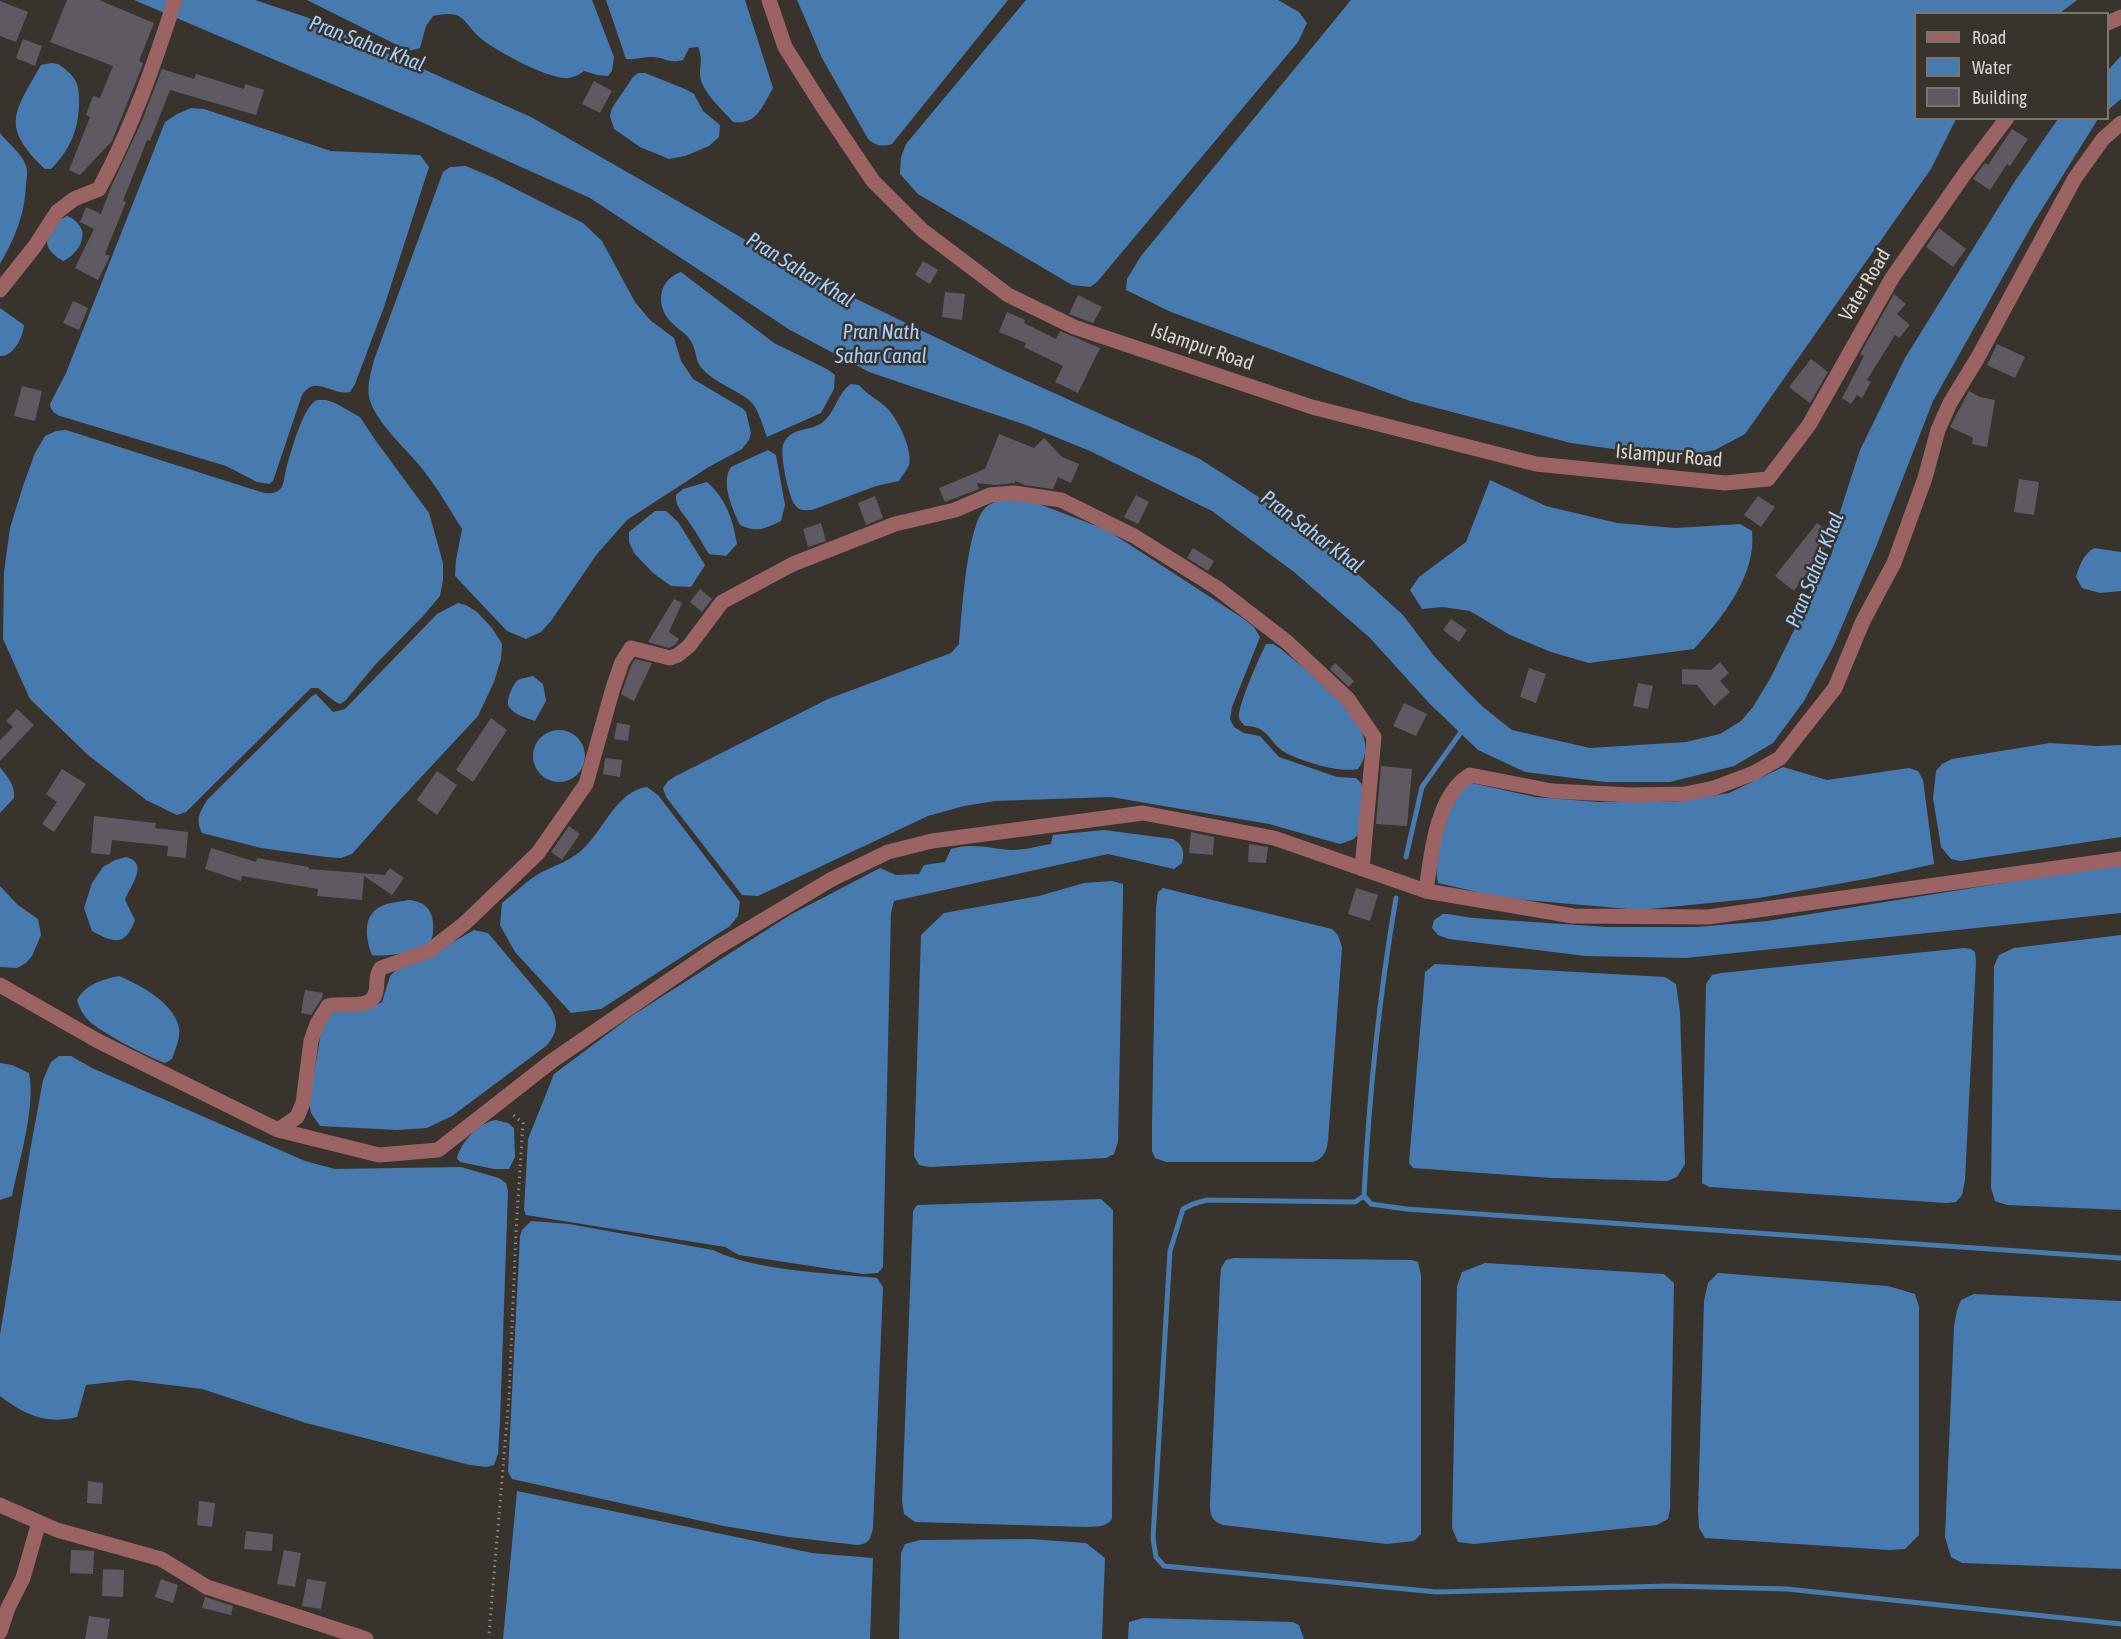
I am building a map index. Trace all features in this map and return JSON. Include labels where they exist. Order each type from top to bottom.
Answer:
[{"type":"street","points":[[0,290],[35,246],[57,212],[74,199],[99,189],[121,148],[145,91],[175,0]]},
{"type":"street","name":"Islampur Road","points":[[769,0],[785,47],[873,181],[922,231],[1008,295],[1074,327],[1312,407],[1536,464],[1725,483],[1768,479]]},
{"type":"street","name":"Vater Road","points":[[1768,479],[1809,425],[1892,278],[2005,120]]},
{"type":"street","points":[[1426,891],[1434,835],[1459,781],[1470,775],[1552,791],[1631,795],[1685,794],[1714,788],[1754,773],[1780,758],[1835,688],[1863,621],[1898,553],[1925,478],[1938,430],[1950,403],[1977,359],[2075,178],[2103,139],[2121,123]]},
{"type":"street","points":[[279,1130],[297,1117],[303,1103],[311,1041],[317,1024],[328,1006],[338,1003],[362,1005],[370,1001],[376,995],[377,976],[381,968],[429,951],[465,924],[538,853],[586,784],[613,688],[622,662],[631,648],[670,658],[678,656],[689,646],[722,602],[793,564],[896,524],[955,510],[990,495],[1014,493],[1061,500],[1134,536],[1217,588],[1287,642],[1348,699],[1374,737],[1362,869]]},
{"type":"street","points":[[0,985],[98,1041],[279,1130],[378,1155],[438,1150],[552,1061],[716,949],[832,879],[888,852],[932,842],[1143,813],[1274,838],[1426,891],[1573,916],[1708,917],[2121,859]]},
{"type":"street","points":[[0,1505],[57,1530],[161,1559],[207,1587],[366,1639]]},
{"type":"street","points":[[0,1632],[8,1608],[23,1578],[39,1522]]},
{"type":"path","points":[[489,1633],[509,1397],[523,1123],[500,1103]]},
{"type":"water","name":"Pran Nath Sahar Canal","points":[[134,0],[255,0],[306,17],[531,117],[805,274],[1001,369],[1200,459],[1308,529],[1403,615],[1434,656],[1465,689],[1512,730],[1590,748],[1686,742],[1720,734],[1741,721],[1753,707],[1771,677],[1832,553],[1839,515],[1860,450],[1905,358],[2015,181],[2057,120],[2097,120],[2032,225],[1933,401],[1876,547],[1833,647],[1804,701],[1773,743],[1734,766],[1670,782],[1605,782],[1525,772],[1478,750],[1430,704],[1369,637],[1294,572],[1212,511],[1090,451],[1026,425],[869,372],[790,330],[590,198],[419,121]]},
{"type":"water","points":[[307,0],[592,0],[614,57],[612,71],[608,76],[584,71],[567,78],[547,74],[496,49],[479,37],[462,19],[451,14],[433,16],[426,26],[420,48],[409,51]]},
{"type":"water","points":[[606,0],[745,0],[773,88],[762,108],[748,121],[733,122],[703,86],[698,47],[689,48],[683,60],[678,61],[652,57],[626,59]]},
{"type":"water","points":[[797,0],[1008,0],[892,144],[882,146],[868,139],[822,58]]},
{"type":"water","points":[[1026,0],[1278,0],[1299,12],[1307,23],[1298,42],[1097,282],[1090,287],[1072,285],[918,194],[900,174],[901,157],[906,144]]},
{"type":"water","points":[[1351,0],[2077,0],[2061,12],[1914,12],[1914,120],[1956,120],[1931,169],[1745,434],[1715,450],[1676,458],[1571,443],[1410,401],[1171,312],[1126,290],[1127,279],[1141,256]]},
{"type":"water","points":[[2121,56],[2121,99],[2109,109],[2109,69]]},
{"type":"water","points":[[51,63],[63,67],[75,80],[79,112],[68,147],[51,169],[45,169],[22,141],[17,130],[16,119],[24,95],[41,65]]},
{"type":"water","points":[[638,73],[645,73],[694,94],[703,111],[720,125],[719,137],[709,146],[685,156],[669,159],[640,147],[614,129],[610,116],[612,108]]},
{"type":"water","points":[[191,108],[204,109],[331,151],[420,155],[429,167],[384,307],[355,384],[350,392],[318,386],[307,389],[302,395],[273,481],[269,484],[257,482],[226,466],[60,416],[53,412],[50,406],[66,373],[165,122]]},
{"type":"water","points":[[0,133],[21,157],[27,172],[21,216],[15,235],[0,264]]},
{"type":"water","points":[[466,166],[583,223],[602,241],[635,302],[650,320],[674,338],[681,361],[693,379],[742,408],[746,412],[751,433],[742,449],[707,468],[627,520],[597,554],[551,621],[541,632],[526,639],[507,631],[455,576],[462,529],[429,478],[378,417],[369,397],[369,383],[374,360],[443,172],[450,167]]},
{"type":"water","points":[[67,216],[78,223],[83,235],[80,246],[68,259],[63,261],[50,250],[47,242],[57,221]]},
{"type":"water","points":[[681,272],[774,343],[835,375],[834,389],[821,413],[767,437],[752,403],[704,371],[698,363],[690,340],[667,318],[661,303],[663,288],[667,281]]},
{"type":"water","points":[[0,308],[24,325],[22,335],[13,350],[0,356]]},
{"type":"water","points":[[851,384],[859,385],[892,414],[907,444],[909,465],[899,481],[876,486],[812,510],[800,509],[792,500],[787,485],[783,445],[786,439],[796,432],[823,422]]},
{"type":"water","points":[[317,400],[335,403],[360,417],[429,513],[443,563],[440,596],[375,665],[345,701],[340,704],[318,688],[311,688],[186,812],[177,815],[146,800],[88,755],[30,699],[3,639],[4,572],[10,528],[23,486],[35,453],[45,436],[66,430],[264,493],[274,493],[283,484],[302,421]]},
{"type":"water","points":[[768,450],[776,455],[785,505],[781,521],[765,528],[751,529],[740,525],[734,512],[727,488],[728,473],[731,467]]},
{"type":"water","points":[[1490,480],[1546,506],[1617,523],[1676,528],[1740,524],[1752,531],[1749,564],[1726,610],[1694,649],[1589,663],[1551,652],[1510,635],[1470,611],[1443,607],[1422,609],[1410,590],[1419,577],[1466,542]]},
{"type":"water","points":[[707,482],[724,502],[733,526],[737,544],[726,556],[709,554],[677,504],[676,495],[683,489]]},
{"type":"water","points":[[1003,499],[1031,501],[1107,530],[1254,627],[1260,637],[1232,707],[1230,719],[1234,727],[1244,733],[1260,736],[1279,757],[1337,777],[1356,778],[1364,790],[1360,832],[1354,839],[1340,844],[1269,824],[1111,797],[995,801],[964,806],[928,816],[758,896],[742,895],[666,797],[663,788],[676,776],[828,699],[951,653],[959,644],[969,551],[979,517],[986,507]]},
{"type":"water","points":[[655,511],[666,511],[678,522],[705,565],[691,587],[671,586],[653,573],[634,553],[629,542],[629,532]]},
{"type":"water","points":[[2094,548],[2121,552],[2121,591],[2100,593],[2082,588],[2076,577],[2082,560]]},
{"type":"water","points":[[458,603],[477,612],[492,628],[502,644],[501,659],[494,682],[478,716],[352,854],[341,858],[261,848],[202,833],[200,812],[207,800],[312,696],[316,694],[333,712],[345,709],[437,614]]},
{"type":"water","points":[[1266,644],[1273,644],[1281,649],[1309,672],[1342,702],[1355,719],[1364,736],[1365,753],[1358,769],[1332,768],[1293,756],[1280,749],[1264,732],[1245,726],[1241,721],[1239,712]]},
{"type":"water","points":[[533,676],[543,684],[546,701],[535,721],[517,714],[508,704],[510,693],[516,682]]},
{"type":"water","points":[[559,730],[569,732],[577,738],[583,746],[585,756],[583,766],[577,774],[569,780],[559,782],[549,780],[541,774],[535,766],[533,756],[535,746],[541,738],[549,732]]},
{"type":"water","points":[[2050,743],[2121,745],[2121,837],[1960,861],[1951,859],[1941,847],[1933,798],[1936,771],[1942,764],[1952,759]]},
{"type":"water","points":[[0,767],[10,781],[14,798],[0,813]]},
{"type":"water","points":[[1783,767],[1827,780],[1909,768],[1918,771],[1923,780],[1934,864],[1759,898],[1640,910],[1503,898],[1438,883],[1436,870],[1439,843],[1453,804],[1467,782],[1535,797],[1599,802],[1675,802],[1729,793]]},
{"type":"water","points":[[647,787],[658,795],[740,902],[738,916],[730,926],[601,1009],[571,1013],[515,952],[500,925],[502,903],[537,875],[581,851],[620,802],[637,790]]},
{"type":"water","points":[[1104,830],[1173,839],[1182,849],[1182,863],[1174,869],[1108,854],[894,901],[891,913],[883,1267],[878,1273],[863,1274],[739,1255],[725,1247],[526,1215],[524,1210],[528,1139],[554,1074],[633,1015],[790,915],[880,868],[896,875],[919,874],[924,865],[945,862],[951,849],[959,847],[1022,849],[1051,844],[1053,835]]},
{"type":"water","points":[[126,857],[137,864],[138,870],[125,900],[135,920],[123,939],[113,940],[92,931],[84,908],[92,883],[103,867]]},
{"type":"water","points":[[2121,864],[2121,913],[1686,958],[1585,956],[1449,939],[1438,935],[1432,928],[1434,920],[1443,914],[1607,927],[1697,927],[1767,921]]},
{"type":"water","points":[[1112,881],[1123,884],[1118,1142],[1114,1154],[1106,1158],[930,1167],[919,1165],[914,1156],[921,935],[944,913],[1039,896],[1084,883]]},
{"type":"water","points":[[0,886],[18,905],[38,919],[41,935],[32,956],[17,968],[0,967]]},
{"type":"water","points":[[1163,888],[1332,929],[1338,935],[1342,947],[1328,1141],[1320,1159],[1313,1162],[1166,1162],[1155,1158],[1152,1151],[1152,1124],[1156,907],[1158,892]]},
{"type":"water","points":[[408,900],[425,906],[431,914],[433,935],[430,941],[423,947],[409,952],[372,955],[367,926],[372,914],[384,905]]},
{"type":"water","points":[[474,930],[488,933],[548,1004],[556,1021],[555,1031],[550,1041],[452,1116],[427,1128],[397,1130],[320,1126],[311,1113],[309,1102],[322,1027],[331,1012],[382,1002],[390,976],[396,970],[420,961]]},
{"type":"water","points":[[2121,935],[2121,1210],[2007,1205],[1995,1201],[1991,1188],[1994,966],[1999,955],[2014,948]]},
{"type":"water","points":[[1964,948],[1975,952],[1976,961],[1965,1180],[1962,1195],[1956,1202],[1709,1187],[1702,1183],[1706,984],[1712,975]]},
{"type":"water","points":[[1435,964],[1665,977],[1676,984],[1680,1012],[1685,1164],[1677,1177],[1667,1181],[1551,1178],[1413,1168],[1409,1163],[1425,972]]},
{"type":"water","points":[[119,976],[155,996],[176,1018],[179,1035],[172,1059],[165,1063],[137,1050],[95,1026],[83,1014],[77,1000],[85,990],[100,981]]},
{"type":"water","points":[[59,1056],[71,1056],[92,1068],[305,1161],[335,1169],[461,1167],[499,1178],[506,1183],[508,1191],[500,1421],[498,1454],[494,1465],[486,1467],[470,1465],[306,1423],[202,1389],[129,1380],[86,1385],[77,1417],[55,1420],[36,1417],[0,1396],[0,1335],[30,1151],[43,1080],[51,1062]]},
{"type":"water","points":[[0,1063],[12,1065],[29,1073],[31,1086],[29,1117],[12,1196],[0,1200]]},
{"type":"water","points":[[496,1120],[508,1123],[514,1128],[515,1157],[509,1169],[494,1169],[460,1162],[457,1158],[467,1139],[483,1125]]},
{"type":"water","points":[[1101,1199],[1113,1210],[1112,1519],[1104,1525],[1087,1527],[915,1522],[904,1514],[902,1501],[913,1211],[917,1205]]},
{"type":"water","points":[[531,1221],[569,1224],[713,1250],[750,1263],[771,1267],[877,1278],[883,1287],[873,1528],[868,1541],[857,1545],[724,1526],[512,1479],[508,1472],[520,1236],[522,1230]]},
{"type":"water","points":[[1234,1258],[1412,1260],[1418,1262],[1421,1275],[1421,1534],[1414,1541],[1387,1544],[1223,1525],[1214,1519],[1210,1503],[1221,1268],[1226,1260]]},
{"type":"water","points":[[1485,1263],[1664,1274],[1674,1283],[1668,1519],[1657,1525],[1474,1544],[1458,1542],[1452,1528],[1457,1286],[1462,1272]]},
{"type":"water","points":[[1718,1273],[1888,1286],[1915,1294],[1919,1307],[1919,1535],[1905,1549],[1889,1550],[1705,1538],[1699,1528],[1698,1511],[1704,1301],[1708,1283]]},
{"type":"water","points":[[1974,1294],[2121,1301],[2121,1569],[1962,1563],[1951,1557],[1945,1537],[1954,1327],[1961,1300]]},
{"type":"water","points":[[517,1491],[812,1553],[873,1558],[870,1639],[503,1639]]},
{"type":"water","points":[[1031,1539],[1086,1543],[1105,1558],[1102,1639],[899,1639],[901,1553],[905,1544],[920,1540]]},
{"type":"water","points":[[1143,1618],[1293,1622],[1299,1625],[1304,1639],[1128,1639],[1129,1622]]},
{"type":"building","points":[[67,0],[99,0],[154,23],[139,61],[143,63],[141,69],[112,141],[80,175],[69,170],[90,117],[86,115],[93,96],[100,98],[113,66],[50,42]]},
{"type":"building","points":[[0,1],[28,12],[16,42],[0,36]]},
{"type":"building","points":[[23,39],[42,46],[35,66],[16,58]]},
{"type":"building","points":[[162,69],[194,79],[196,74],[244,89],[245,84],[264,90],[256,115],[170,90],[123,201],[126,202],[105,254],[110,256],[98,280],[75,268],[94,229],[80,222],[86,207],[101,214]]},
{"type":"building","points":[[594,81],[612,91],[600,113],[582,104]]},
{"type":"building","points":[[2012,129],[2028,139],[2010,166],[2007,164],[1990,190],[1973,179],[1985,163],[1988,165]]},
{"type":"building","points":[[1939,228],[1966,249],[1953,267],[1926,247]]},
{"type":"building","points":[[923,261],[938,270],[930,284],[915,275]]},
{"type":"building","points":[[945,292],[965,294],[962,320],[942,317]]},
{"type":"building","points":[[1894,294],[1906,304],[1897,314],[1910,325],[1899,338],[1895,335],[1867,380],[1871,382],[1862,398],[1857,395],[1851,404],[1842,398],[1864,356],[1860,354]]},
{"type":"building","points":[[1078,295],[1102,307],[1093,323],[1069,314]]},
{"type":"building","points":[[73,301],[88,308],[79,330],[63,323]]},
{"type":"building","points":[[1007,312],[1056,339],[1060,331],[1100,348],[1078,393],[1055,382],[1063,366],[1024,347],[1026,343],[999,332]]},
{"type":"building","points":[[1997,344],[2025,357],[2015,378],[1987,365]]},
{"type":"building","points":[[1811,359],[1828,372],[1810,403],[1789,387]]},
{"type":"building","points":[[22,386],[42,391],[35,421],[14,416]]},
{"type":"building","points":[[1969,391],[1980,397],[1995,400],[1987,447],[1972,444],[1973,438],[1950,427]]},
{"type":"building","points":[[999,434],[1034,448],[1044,438],[1062,457],[1079,464],[1071,483],[1058,477],[1053,489],[1025,485],[1015,481],[1015,483],[995,485],[977,483],[979,489],[945,502],[939,488],[985,469]]},
{"type":"building","points":[[2019,479],[2039,482],[2034,515],[2014,512]]},
{"type":"building","points":[[1136,495],[1149,502],[1138,524],[1124,517]]},
{"type":"building","points":[[875,496],[883,518],[866,525],[858,503]]},
{"type":"building","points":[[1758,496],[1775,507],[1761,527],[1744,515]]},
{"type":"building","points":[[821,523],[826,541],[808,547],[803,529]]},
{"type":"building","points":[[1817,523],[1834,536],[1794,591],[1775,576]]},
{"type":"building","points":[[1193,548],[1214,561],[1208,571],[1187,558]]},
{"type":"building","points":[[700,589],[712,599],[702,612],[690,602]]},
{"type":"building","points":[[674,599],[682,603],[669,632],[679,639],[676,644],[669,648],[648,642]]},
{"type":"building","points":[[1451,619],[1467,630],[1459,642],[1443,630]]},
{"type":"building","points":[[635,659],[652,663],[634,701],[621,694]]},
{"type":"building","points":[[1720,662],[1729,673],[1720,681],[1730,692],[1714,706],[1697,685],[1682,684],[1682,669],[1711,670]]},
{"type":"building","points":[[1335,663],[1354,681],[1349,687],[1330,669]]},
{"type":"building","points":[[1529,668],[1546,674],[1536,703],[1520,697]]},
{"type":"building","points":[[1638,683],[1653,686],[1648,709],[1633,706]]},
{"type":"building","points":[[1404,703],[1427,714],[1416,736],[1393,726]]},
{"type":"building","points":[[17,709],[34,725],[0,761],[0,740],[13,727],[6,721]]},
{"type":"building","points":[[491,718],[507,730],[473,782],[456,770]]},
{"type":"building","points":[[617,723],[630,725],[628,741],[614,739]]},
{"type":"building","points":[[605,758],[622,760],[620,777],[603,774]]},
{"type":"building","points":[[1381,766],[1412,769],[1407,826],[1376,824]]},
{"type":"building","points":[[62,769],[86,784],[54,832],[42,824],[57,802],[46,794]]},
{"type":"building","points":[[437,771],[457,785],[437,815],[417,800]]},
{"type":"building","points":[[94,816],[156,823],[155,828],[188,832],[186,858],[167,856],[168,846],[112,840],[110,855],[91,853]]},
{"type":"building","points":[[569,826],[580,834],[562,860],[551,852]]},
{"type":"building","points":[[1191,832],[1214,837],[1213,855],[1189,853]]},
{"type":"building","points":[[1249,844],[1268,847],[1266,863],[1248,862]]},
{"type":"building","points":[[211,848],[256,862],[257,858],[309,867],[309,869],[385,875],[390,868],[404,878],[392,895],[364,876],[362,900],[317,896],[318,889],[242,876],[241,881],[205,869]]},
{"type":"building","points":[[1356,888],[1378,895],[1370,921],[1348,914]]},
{"type":"building","points":[[305,990],[323,993],[311,1015],[301,1013]]},
{"type":"building","points":[[88,1481],[103,1483],[102,1504],[87,1503]]},
{"type":"building","points":[[199,1501],[215,1503],[212,1527],[197,1525]]},
{"type":"building","points":[[246,1531],[273,1534],[272,1551],[244,1549]]},
{"type":"building","points":[[71,1550],[94,1551],[93,1574],[70,1573]]},
{"type":"building","points":[[284,1550],[301,1553],[295,1587],[277,1584]]},
{"type":"building","points":[[103,1569],[124,1570],[123,1597],[102,1596]]},
{"type":"building","points":[[161,1579],[178,1585],[173,1603],[155,1597]]},
{"type":"building","points":[[307,1579],[326,1582],[321,1609],[302,1606]]},
{"type":"building","points":[[205,1597],[233,1606],[231,1615],[202,1608]]},
{"type":"building","points":[[89,1616],[110,1619],[107,1639],[85,1639]]},
{"type":"waterway","points":[[1406,857],[1422,787],[1464,728]]},
{"type":"waterway","points":[[1396,898],[1375,1047],[1364,1196],[1355,1202],[1207,1200],[1183,1209],[1170,1251],[1153,1538],[1156,1557],[1164,1566],[1437,1592],[1669,1586],[1787,1589],[2121,1624]]},
{"type":"waterway","points":[[1364,1196],[1371,1204],[1406,1209],[2121,1258]]},
{"type":"water label","name":"Pran Sahar Khal","points":[[367,44]]},
{"type":"water label","name":"Pran Sahar Khal","points":[[800,270]]},
{"type":"water label","name":"Pran Sahar Khal","points":[[1312,532]]},
{"type":"water label","name":"Pran Sahar Khal","points":[[1815,570]]}]
